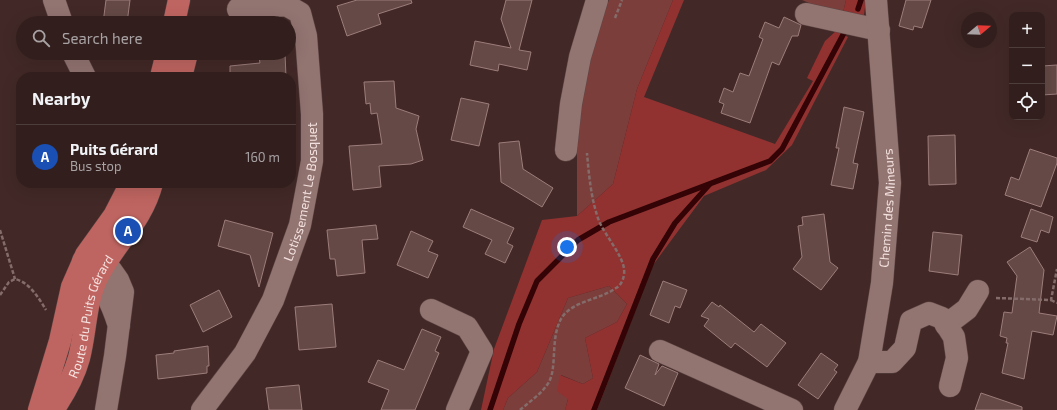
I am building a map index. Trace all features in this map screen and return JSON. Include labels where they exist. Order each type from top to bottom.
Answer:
[{"type":"main road","points":[[176,16],[179,0]]},
{"type":"main road","points":[[190,0],[190,16]]},
{"type":"main road","points":[[162,72],[165,60]]},
{"type":"main road","points":[[182,72],[185,60]]},
{"type":"main road","name":"Route du Puits Gérard","points":[[53,410],[71,378],[79,357],[95,269],[114,216],[128,188]]},
{"type":"main road","name":"Route du Puits Gérard","points":[[39,410],[61,332],[68,297],[111,253],[137,220],[149,196],[151,188]]},
{"type":"street","points":[[54,0],[60,16]]},
{"type":"street","points":[[576,150],[571,104],[580,57],[597,0]]},
{"type":"street","name":"Chemin des Mineurs","points":[[845,410],[869,362],[882,283],[890,183],[876,0]]},
{"type":"street","name":"Lotissement Le Bosquet","points":[[202,410],[245,354],[273,300],[300,225],[312,161],[312,114],[306,36],[300,13],[286,5],[238,9]]},
{"type":"street","points":[[806,14],[879,30]]},
{"type":"street","points":[[76,60],[82,72]]},
{"type":"street","points":[[95,269],[111,300],[119,326],[106,410]]},
{"type":"street","points":[[946,325],[967,309],[977,293]]},
{"type":"street","points":[[431,310],[467,327],[482,351],[457,410]]},
{"type":"street","points":[[869,362],[892,362],[905,348],[911,321],[929,313],[942,318],[954,337],[956,358],[950,386]]},
{"type":"street","points":[[660,351],[792,410]]},
{"type":"path","points":[[613,22],[622,0]]},
{"type":"path","points":[[520,410],[547,385],[552,373],[555,331],[561,318],[572,308],[618,287],[623,280],[624,270],[621,259],[599,222],[590,182],[576,150]]},
{"type":"path","points":[[0,230],[15,278]]},
{"type":"path","points":[[1050,300],[1057,269]]},
{"type":"path","points":[[0,295],[9,282],[15,278],[22,280],[38,297],[61,332]]},
{"type":"path","points":[[977,293],[1050,300],[1057,303]]},
{"type":"shaded area","points":[[609,0],[673,0],[637,89],[613,184],[577,216],[579,101],[594,37]]},
{"type":"shaded area","points":[[673,0],[684,0],[644,97],[775,144],[813,81],[807,78],[825,41],[836,31],[848,37],[792,145],[766,170],[704,196],[653,265],[597,410],[565,410],[568,399],[557,391],[560,375],[583,384],[593,378],[585,338],[617,322],[627,304],[609,286],[568,298],[537,372],[508,398],[503,410],[481,410],[494,349],[542,220],[577,216],[613,184],[637,89]]},
{"type":"shaded area","points":[[802,0],[846,0],[842,17]]},
{"type":"shaded area","points":[[846,0],[866,0],[863,22],[842,17]]},
{"type":"shaded area","points":[[609,286],[627,304],[617,322],[585,338],[593,378],[583,384],[561,375],[568,399],[565,410],[503,410],[508,398],[537,372],[568,298]]},
{"type":"building","points":[[106,0],[130,0],[128,16],[104,16]]},
{"type":"building","points":[[357,0],[411,0],[412,3],[378,14],[381,24],[347,36],[337,6]]},
{"type":"building","points":[[506,0],[532,0],[519,50],[531,52],[527,70],[499,64],[498,71],[470,65],[475,41],[511,48],[501,19]]},
{"type":"building","points":[[906,0],[931,0],[922,28],[914,26],[913,30],[899,26]]},
{"type":"building","points":[[784,17],[801,25],[798,36],[792,36],[779,65],[772,62],[750,123],[721,113],[724,104],[719,102],[724,88],[733,92],[740,73],[749,76],[763,39],[759,37],[765,22],[779,28]]},
{"type":"building","points":[[260,60],[285,60],[286,72],[230,72],[230,66],[260,63]]},
{"type":"building","points":[[1057,65],[1057,94],[1045,95],[1045,66]]},
{"type":"building","points":[[394,81],[396,108],[419,116],[416,129],[423,160],[411,164],[379,166],[381,187],[353,190],[349,146],[382,144],[377,113],[371,114],[370,103],[366,104],[364,82]]},
{"type":"building","points":[[461,98],[489,104],[479,146],[451,140]]},
{"type":"building","points":[[844,107],[864,112],[853,163],[858,164],[853,189],[831,185],[839,148],[836,148]]},
{"type":"building","points":[[955,135],[956,184],[929,185],[928,136]]},
{"type":"building","points":[[519,141],[523,169],[553,188],[542,207],[501,182],[499,143]]},
{"type":"building","points":[[1030,149],[1057,158],[1057,163],[1041,207],[1005,195],[1011,177],[1019,180]]},
{"type":"building","points":[[471,209],[514,228],[507,243],[513,246],[505,263],[485,254],[492,240],[463,227]]},
{"type":"building","points":[[1031,209],[1053,217],[1049,233],[1041,230],[1037,242],[1021,237]]},
{"type":"building","points":[[824,214],[830,262],[838,268],[821,290],[793,269],[802,257],[798,226],[803,225],[802,217]]},
{"type":"building","points":[[225,220],[273,233],[259,287],[250,255],[218,246]]},
{"type":"building","points":[[376,225],[378,239],[362,240],[365,273],[337,276],[335,259],[330,259],[327,230]]},
{"type":"building","points":[[411,231],[433,241],[428,251],[438,255],[428,278],[397,265]]},
{"type":"building","points":[[933,232],[962,235],[958,275],[929,271]]},
{"type":"building","points":[[1030,247],[1044,270],[1039,313],[1057,316],[1053,335],[1032,331],[1024,379],[1002,373],[1008,343],[1006,343],[1007,338],[1000,336],[1004,312],[1012,313],[1017,276],[1007,262]]},
{"type":"building","points":[[663,281],[687,290],[680,308],[675,306],[669,323],[650,315]]},
{"type":"building","points":[[219,290],[232,317],[203,332],[190,305]]},
{"type":"building","points":[[712,302],[719,307],[720,305],[754,332],[761,324],[786,343],[767,367],[735,343],[731,348],[704,326],[709,319],[701,316]]},
{"type":"building","points":[[332,304],[336,347],[299,350],[295,307]]},
{"type":"building","points":[[422,329],[441,337],[435,351],[439,353],[415,410],[381,410],[389,390],[368,382],[378,360],[404,370]]},
{"type":"building","points":[[208,346],[209,366],[207,366],[207,373],[158,379],[156,355]]},
{"type":"building","points":[[821,353],[838,365],[834,370],[837,372],[818,399],[798,385]]},
{"type":"building","points":[[640,355],[659,364],[655,375],[662,366],[678,373],[664,406],[625,388]]},
{"type":"building","points":[[299,385],[302,410],[269,410],[266,388]]},
{"type":"building","points":[[981,393],[1022,407],[1022,410],[975,410]]},
{"type":"waterway","points":[[858,9],[861,0]]},
{"type":"waterway","points":[[490,410],[519,324],[537,281],[578,240],[609,222],[770,161],[782,149],[844,33]]},
{"type":"waterway","points":[[594,410],[653,259],[675,223],[709,185]]},
{"type":"place","name":"Puits Gérard","points":[[128,231]]}]
